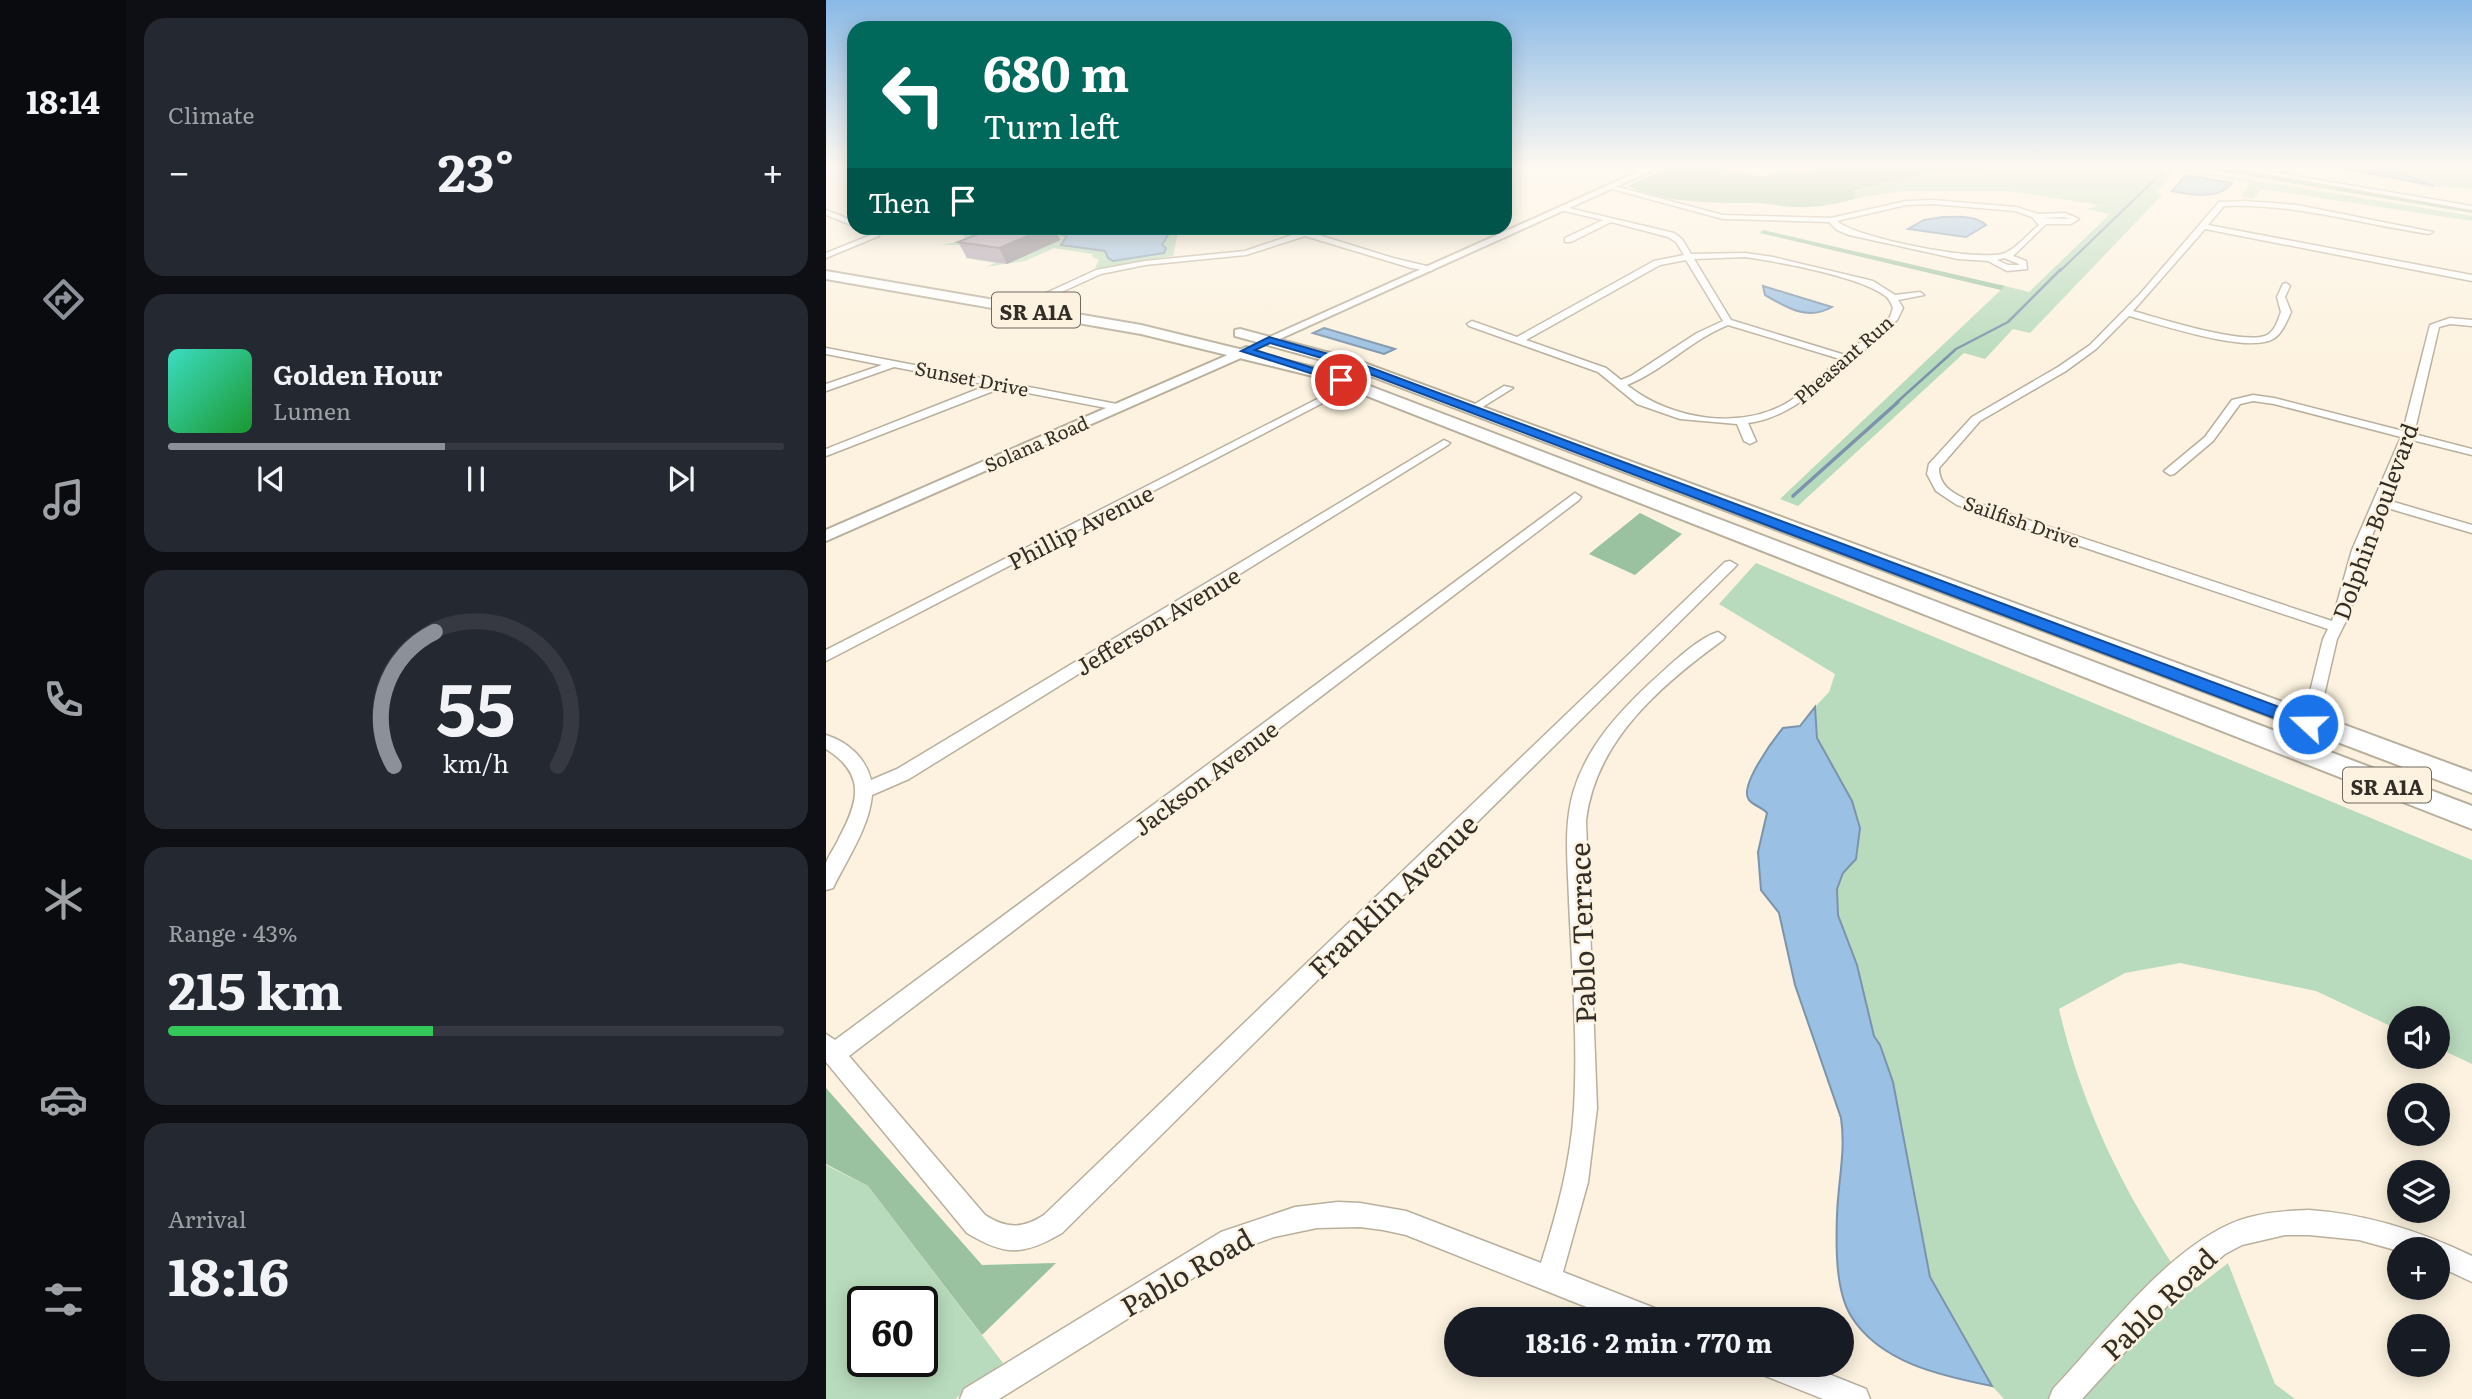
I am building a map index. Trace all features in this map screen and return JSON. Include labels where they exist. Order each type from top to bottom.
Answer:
[{"type":"main road","name":"SR A1A","points":[[826,264],[1140,313]]},
{"type":"main road","name":"SR A1A","points":[[826,275],[1026,308],[1246,351],[1327,375],[2472,818]]},
{"type":"main road","name":"SR A1A","points":[[1221,329],[1350,363],[2308,724],[2472,783]]},
{"type":"main road","points":[[1246,351],[1269,340]]},
{"type":"main road","points":[[1536,454],[1556,441]]},
{"type":"main road","points":[[1847,575],[1863,556]]},
{"type":"street","points":[[1568,240],[1588,230]]},
{"type":"street","points":[[1651,230],[1679,241],[1728,322]]},
{"type":"street","points":[[1845,230],[1958,257],[1990,259],[2006,256],[2023,263],[2024,267],[2007,268],[1990,259]]},
{"type":"street","points":[[2006,256],[2030,230]]},
{"type":"street","name":"Sailfish Drive","points":[[2198,230],[2143,296],[2103,337],[2079,358],[1994,407],[1969,426],[1933,467],[1932,475],[1937,485],[1961,502],[2336,627]]},
{"type":"street","points":[[2224,230],[2472,278]]},
{"type":"street","name":"Sailfish Drive","points":[[2418,230],[2429,232]]},
{"type":"street","points":[[1292,235],[1399,264],[1431,268]]},
{"type":"street","points":[[1269,340],[1504,235]]},
{"type":"street","points":[[826,256],[872,237],[886,238],[859,243]]},
{"type":"street","points":[[1026,308],[1106,276],[1177,262],[1250,257],[1303,238],[1396,270],[1402,280]]},
{"type":"street","name":"Pheasant Run","points":[[1762,256],[1862,281],[1893,298],[1898,308],[1894,318],[1783,410],[1741,421],[1712,421],[1671,413],[1633,398],[1602,370],[1517,341],[1657,264],[1688,257],[1762,256]]},
{"type":"street","points":[[2125,312],[2228,337],[2265,339],[2273,335],[2286,312],[2281,297],[2286,286]]},
{"type":"street","points":[[1893,298],[1920,295]]},
{"type":"street","name":"Dolphin Boulevard","points":[[2303,752],[2330,639],[2343,613],[2359,550],[2407,435],[2435,325],[2450,321],[2472,323]]},
{"type":"street","points":[[1620,384],[1640,377],[1714,327],[1728,322],[1846,358]]},
{"type":"street","points":[[1472,324],[1517,341]]},
{"type":"street","name":"Sunset Drive","points":[[826,351],[1117,407]]},
{"type":"street","name":"Solana Road","points":[[826,536],[1246,351]]},
{"type":"street","points":[[826,388],[894,363]]},
{"type":"street","points":[[826,453],[1001,384]]},
{"type":"street","points":[[1472,409],[1508,388]]},
{"type":"street","name":"Phillip Avenue","points":[[826,656],[1334,395]]},
{"type":"street","points":[[2170,471],[2208,439],[2236,402],[2247,398],[2274,401],[2472,452]]},
{"type":"street","points":[[1741,421],[1750,441]]},
{"type":"street","name":"Jefferson Avenue","points":[[866,790],[915,767],[1444,443]]},
{"type":"street","name":"Jackson Avenue","points":[[830,1049],[1436,605],[1575,497]]},
{"type":"street","points":[[2381,502],[2472,529]]},
{"type":"street","name":"Franklin Avenue","points":[[830,1049],[976,1224],[995,1236],[1013,1241],[1033,1237],[1054,1224],[1730,565]]},
{"type":"street","name":"Pablo Terrace","points":[[1548,1280],[1574,1198],[1583,1152],[1586,1084],[1578,880],[1580,798],[1597,756],[1619,729],[1678,666],[1718,637]]},
{"type":"street","points":[[826,741],[849,754],[859,764],[865,776],[866,790],[863,804],[826,882]]},
{"type":"street","name":"Pablo Road","points":[[974,1399],[1207,1254],[1265,1226],[1300,1216],[1340,1212],[1374,1214],[1406,1223],[1619,1307]]},
{"type":"street","name":"Pablo Road","points":[[2063,1399],[2179,1276],[2213,1246],[2236,1234],[2275,1223],[2304,1222],[2353,1227],[2387,1237]]},
{"type":"street","points":[[2450,1259],[2472,1269]]},
{"type":"street","points":[[1802,1377],[1856,1399]]},
{"type":"green space","points":[[1764,230],[2005,286],[2001,290],[1760,233]]},
{"type":"green space","points":[[2093,230],[2128,230],[2030,333],[2013,329],[1985,359],[1964,353],[1798,506],[1780,499],[2005,286],[2029,292]]},
{"type":"green space","points":[[964,235],[1178,235],[1173,256],[1102,269],[1095,268],[1099,260],[1091,256],[1093,254],[1054,248],[1025,261],[986,267],[995,263],[965,258],[985,250],[969,245],[942,245],[964,240]]},
{"type":"green space","points":[[1640,513],[1682,534],[1635,575],[1589,554]]},
{"type":"green space","points":[[1756,563],[2472,860],[2472,1064],[2450,1054],[2450,1006],[2387,1006],[2387,1024],[2316,991],[2180,963],[2125,973],[2059,1009],[2075,1067],[2096,1123],[2121,1178],[2151,1230],[2176,1269],[2196,1288],[2228,1263],[2275,1384],[2295,1399],[2004,1399],[1992,1386],[1930,1277],[1880,1045],[1874,1036],[1857,965],[1838,915],[1837,889],[1843,873],[1856,858],[1860,828],[1852,801],[1817,738],[1815,707],[1829,692],[1835,674],[1719,604]]},
{"type":"green space","points":[[826,1088],[982,1265],[1056,1263],[982,1335],[868,1186],[826,1164]]},
{"type":"green space","points":[[826,1165],[868,1186],[1003,1363],[955,1399],[826,1399]]},
{"type":"water","points":[[1917,230],[1977,230],[1966,237]]},
{"type":"water","points":[[1063,235],[1168,235],[1162,245],[1166,248],[1164,253],[1113,261],[1105,251],[1061,245],[1067,236]]},
{"type":"water","points":[[1763,286],[1832,307],[1814,313],[1798,311],[1765,295]]},
{"type":"water","points":[[1324,328],[1395,349],[1384,354],[1313,333]]},
{"type":"water","points":[[1815,707],[1817,738],[1852,801],[1860,828],[1856,859],[1843,873],[1837,889],[1838,915],[1857,965],[1874,1036],[1880,1045],[1893,1082],[1930,1277],[1992,1386],[1933,1372],[1895,1356],[1863,1332],[1854,1320],[1854,1307],[1847,1307],[1842,1293],[1837,1239],[1842,1154],[1841,1118],[1795,985],[1779,913],[1761,890],[1758,852],[1767,813],[1751,802],[1747,794],[1748,785],[1765,752],[1783,728],[1800,726]]},
{"type":"building","points":[[976,235],[1030,235],[999,248],[958,242]]},
{"type":"waterway","points":[[2060,271],[2102,230]]},
{"type":"waterway","points":[[1896,403],[1956,349],[2008,322],[2061,269]]},
{"type":"waterway","points":[[1793,496],[1898,402]]},
{"type":"route","points":[[1341,380],[1246,351],[1269,340],[1350,363],[2308,724]]}]
